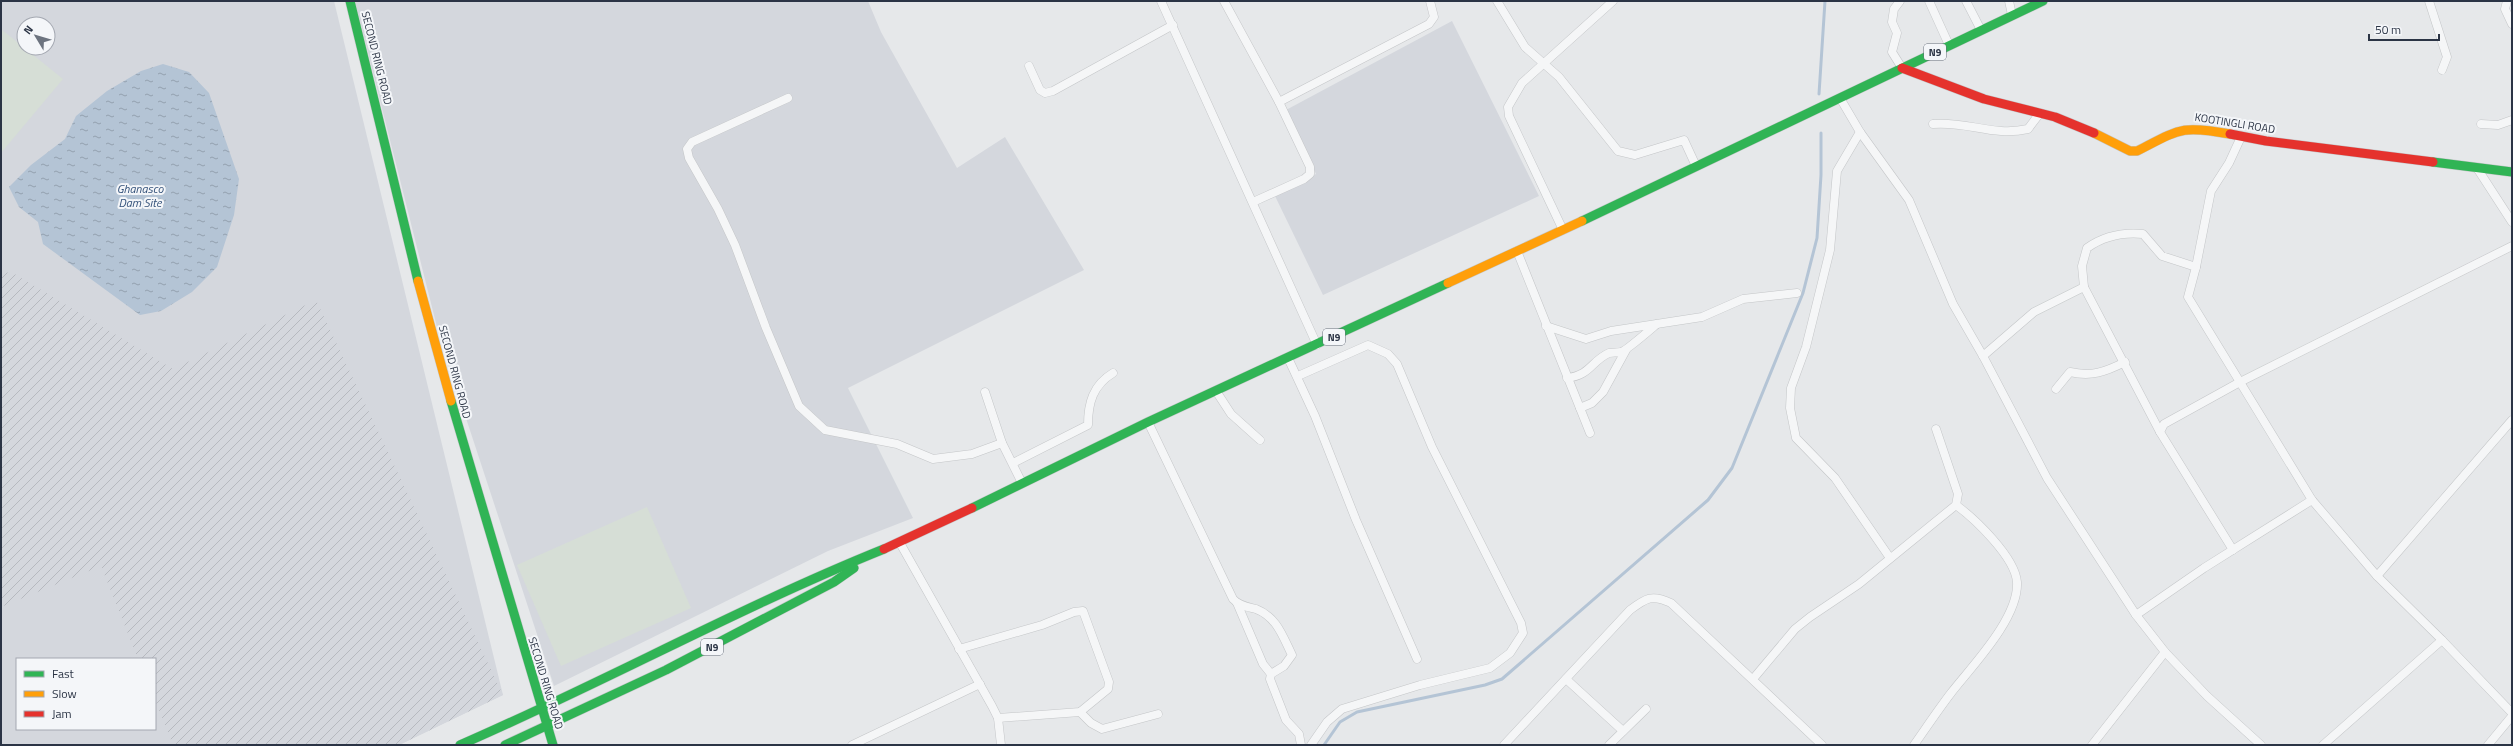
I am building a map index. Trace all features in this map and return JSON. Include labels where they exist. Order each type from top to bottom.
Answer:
[{"type":"main road","name":"SECOND RING ROAD","points":[[350,1],[429,324],[541,710],[553,745]]},
{"type":"main road","name":"N9","points":[[460,745],[541,710],[830,571],[871,556],[900,543],[1148,422],[1563,230],[2043,1]]},
{"type":"main road","name":"KOOTINGLI ROAD","points":[[1902,68],[1984,99],[2040,113],[2084,128],[2130,151],[2137,151],[2186,128],[2326,147],[2386,158],[2512,172]]},
{"type":"main road","name":"N9","points":[[505,745],[595,704],[732,636],[834,582],[871,556]]},
{"type":"street","points":[[1162,1],[1317,344]]},
{"type":"street","points":[[1224,1],[1279,102],[1310,167],[1310,174],[1304,179],[1252,202]]},
{"type":"street","points":[[1279,102],[1429,24],[1434,17],[1430,1]]},
{"type":"street","points":[[1497,1],[1525,47],[1544,64],[1577,99],[1618,150],[1635,155],[1684,140],[1696,166]]},
{"type":"street","points":[[1563,230],[1509,116],[1508,107],[1519,87],[1613,1]]},
{"type":"street","points":[[1900,1],[1894,9],[1892,22],[1897,33],[1892,52],[1902,68]]},
{"type":"street","points":[[1929,1],[1949,45]]},
{"type":"street","points":[[1966,1],[1981,30]]},
{"type":"street","points":[[2009,1],[2012,15]]},
{"type":"street","points":[[2429,1],[2447,57],[2442,70]]},
{"type":"street","points":[[2507,1],[2505,8],[2512,24]]},
{"type":"street","points":[[1029,66],[1040,90],[1045,93],[1053,91],[1173,25]]},
{"type":"street","points":[[788,98],[692,142],[687,149],[689,158],[718,209],[735,245],[768,335],[799,406],[825,430],[897,444],[933,459],[972,454],[1002,442]]},
{"type":"street","points":[[1840,98],[1860,132],[1909,200],[1947,291],[2047,478],[2136,615],[2165,652],[2207,696],[2261,745]]},
{"type":"street","points":[[1933,124],[1953,122],[2010,133],[2028,129],[2040,113]]},
{"type":"street","points":[[2481,124],[2498,125],[2512,120]]},
{"type":"street","points":[[1860,132],[1837,171],[1830,250],[1806,347],[1791,388],[1790,408],[1796,438],[1835,478],[1890,558]]},
{"type":"street","points":[[2241,136],[2229,163],[2211,192],[2196,267],[2188,297],[2312,500],[2377,576],[2442,640],[2512,715],[2488,745]]},
{"type":"street","points":[[2477,168],[2512,222]]},
{"type":"street","points":[[2196,267],[2162,256],[2143,234],[2127,233],[2099,240],[2087,248],[2082,266],[2084,288],[2160,432],[2233,550]]},
{"type":"street","points":[[2160,432],[2164,424],[2240,382],[2512,246]]},
{"type":"street","points":[[1516,251],[1590,433]]},
{"type":"street","points":[[1983,356],[2034,312],[2084,288]]},
{"type":"street","points":[[1546,326],[1586,339],[1611,331],[1702,317],[1743,299],[1797,292]]},
{"type":"street","points":[[1580,408],[1592,403],[1603,392],[1626,350],[1657,324]]},
{"type":"street","points":[[1298,376],[1368,345],[1388,354],[1397,364],[1432,446],[1521,623],[1523,633],[1510,653],[1490,668],[1355,704],[1333,714],[1311,745]]},
{"type":"street","points":[[1567,378],[1585,373],[1609,353],[1626,350]]},
{"type":"street","points":[[1288,358],[1298,376],[1356,520],[1417,659]]},
{"type":"street","points":[[2056,389],[2070,372],[2086,376],[2112,369],[2124,362]]},
{"type":"street","points":[[1013,463],[1088,425],[1088,408],[1096,388],[1103,379],[1113,373]]},
{"type":"street","points":[[1216,391],[1231,414],[1260,440]]},
{"type":"street","points":[[985,392],[1002,442],[1022,483]]},
{"type":"street","points":[[2377,576],[2512,420]]},
{"type":"street","points":[[1148,422],[1230,594],[1237,603],[1263,664],[1271,674],[1270,679],[1286,720],[1299,734],[1301,745]]},
{"type":"street","points":[[1753,679],[1795,629],[1890,558],[1956,505],[1958,494],[1936,429]]},
{"type":"street","points":[[2136,615],[2233,550],[2312,500]]},
{"type":"street","points":[[1914,745],[2002,625],[2015,600],[2017,581],[2011,567],[1986,529],[1956,505]]},
{"type":"street","points":[[900,543],[998,718],[1001,745]]},
{"type":"street","points":[[1504,745],[1630,610],[1644,599],[1658,597],[1671,603],[1822,745]]},
{"type":"street","points":[[1237,603],[1258,610],[1272,619],[1285,640],[1292,655],[1284,666],[1271,674]]},
{"type":"street","points":[[959,649],[1042,625],[1074,612],[1083,611],[1109,682],[1108,689],[1080,712],[998,718]]},
{"type":"street","points":[[2323,745],[2442,640]]},
{"type":"street","points":[[2092,745],[2165,652]]},
{"type":"street","points":[[1566,679],[1623,731]]},
{"type":"street","points":[[852,745],[980,684]]},
{"type":"street","points":[[1609,745],[1646,709]]},
{"type":"street","points":[[1080,712],[1091,723],[1102,729],[1158,714]]},
{"type":"street","points":[[1301,745],[1306,738],[1320,734]]},
{"type":"shaded area","points":[[1,1],[334,1],[503,695],[399,745],[1,745]]},
{"type":"shaded area","points":[[355,1],[868,1],[881,32],[957,168],[1005,137],[1084,270],[848,388],[913,518],[828,551],[554,686],[440,339]]},
{"type":"shaded area","points":[[1452,21],[1539,196],[1323,295],[1275,196],[1316,174],[1286,110]]},
{"type":"shaded area","points":[[1,29],[16,41],[16,56],[34,56],[63,79],[1,153]]},
{"type":"shaded area","points":[[1,272],[13,273],[173,369],[316,300],[503,695],[399,745],[173,745],[156,702],[156,658],[138,658],[101,566],[1,607]]},
{"type":"shaded area","points":[[647,507],[691,608],[561,666],[517,565]]},
{"type":"water","name":"Ghanasco Dam Site","points":[[163,64],[189,72],[209,93],[239,179],[234,215],[217,267],[192,292],[161,311],[140,315],[43,244],[38,222],[19,207],[9,187],[31,165],[65,139],[76,116],[107,91],[141,71]]},
{"type":"waterway","points":[[1819,94],[1825,1]]},
{"type":"waterway","points":[[1324,745],[1340,722],[1357,712],[1485,685],[1502,679],[1708,500],[1732,468],[1803,293],[1817,238],[1821,175],[1821,133]]},
{"type":"traffic: fast","points":[[350,1],[418,281]]},
{"type":"traffic: fast","points":[[1582,221],[2043,1]]},
{"type":"traffic: fast","points":[[2433,162],[2512,172]]},
{"type":"traffic: fast","points":[[972,508],[1148,422],[1448,283]]},
{"type":"traffic: fast","points":[[451,401],[553,745]]},
{"type":"traffic: fast","points":[[460,745],[777,595],[884,549]]},
{"type":"traffic: fast","points":[[505,745],[666,670],[834,582],[854,568]]},
{"type":"traffic: slow","points":[[2094,133],[2130,151],[2137,151],[2181,131],[2201,130],[2230,134]]},
{"type":"traffic: slow","points":[[1448,283],[1582,221]]},
{"type":"traffic: slow","points":[[418,281],[451,401]]},
{"type":"traffic: jam","points":[[1902,68],[1984,99],[2055,117],[2094,133]]},
{"type":"traffic: jam","points":[[2230,134],[2266,141],[2433,162]]},
{"type":"traffic: jam","points":[[884,549],[972,508]]}]
